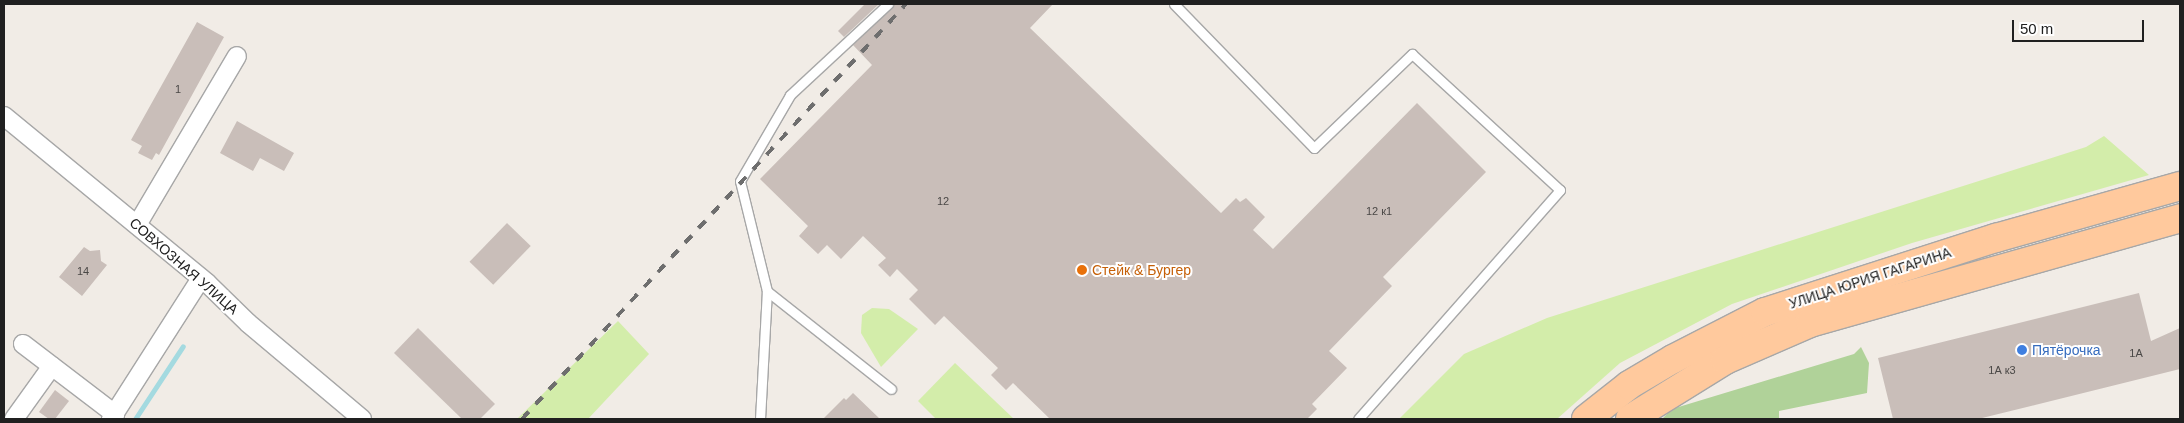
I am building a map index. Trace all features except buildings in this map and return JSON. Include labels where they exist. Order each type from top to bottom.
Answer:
[{"type":"main road","name":"УЛИЦА ЮРИЯ ГАГАРИНА","points":[[1586,419],[1629,385],[1673,359],[1765,312],[1978,243],[2178,186]]},
{"type":"main road","name":"УЛИЦА ЮРИЯ ГАГАРИНА","points":[[1630,419],[1725,360],[1810,323],[2180,218]]},
{"type":"street","points":[[137,225],[237,56]]},
{"type":"street","name":"СОВХОЗНАЯ УЛИЦА","points":[[4,116],[201,278],[362,419]]},
{"type":"street","points":[[23,344],[113,416],[201,278]]},
{"type":"street","points":[[14,419],[52,366]]},
{"type":"lane","points":[[760,419],[767,291],[740,181],[790,95],[888,4]]},
{"type":"lane","points":[[1174,4],[1314,148],[1412,54],[1560,190],[1358,419]]},
{"type":"lane","points":[[767,291],[891,389]]},
{"type":"green space","points":[[2104,136],[2149,175],[1912,243],[1732,304],[1620,363],[1557,419],[1399,419],[1464,354],[1547,318],[2086,147]]},
{"type":"green space","points":[[872,308],[889,309],[918,329],[881,367],[861,333],[862,315]]},
{"type":"green space","points":[[618,321],[649,354],[588,419],[517,419]]},
{"type":"green space","points":[[1861,347],[1869,363],[1867,393],[1779,411],[1779,419],[1662,419],[1672,409],[1854,354]]},
{"type":"green space","points":[[955,363],[1014,419],[936,419],[918,401]]},
{"type":"waterway","points":[[135,419],[183,346]]},
{"type":"railway","points":[[522,419],[906,4]]},
{"type":"place","name":"Стейк & Бургер","points":[[1082,270]]},
{"type":"place","name":"Пятёрочка","points":[[2022,350]]}]
